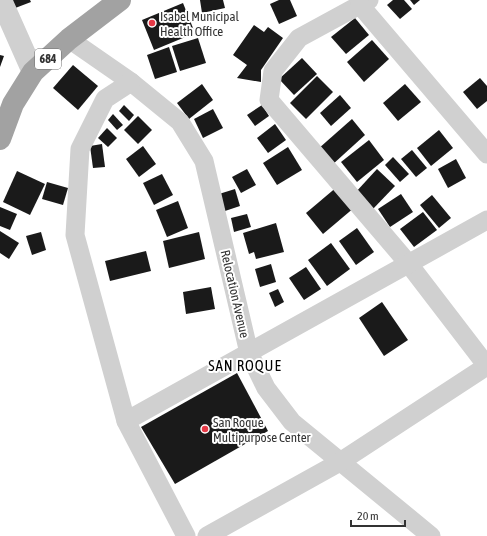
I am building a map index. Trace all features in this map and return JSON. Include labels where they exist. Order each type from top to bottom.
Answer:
[{"type":"highway","name":"684","points":[[0,139],[13,104],[33,72],[69,39],[120,0]]},
{"type":"street","points":[[1,0],[33,72]]},
{"type":"street","points":[[207,536],[340,462],[487,366],[408,264],[269,100],[274,71],[299,38],[365,3],[487,154]]},
{"type":"street","name":"Relocation Avenue","points":[[69,39],[131,82],[180,122],[204,161],[249,353],[266,388],[292,422],[431,536]]},
{"type":"street","points":[[131,82],[105,99],[80,149],[75,235],[126,421],[186,536]]},
{"type":"street","points":[[126,421],[487,220]]},
{"type":"building","points":[[6,0],[30,0],[31,2],[10,10]]},
{"type":"building","points":[[200,0],[223,0],[225,8],[202,13]]},
{"type":"building","points":[[279,0],[290,0],[297,16],[279,24],[270,4]]},
{"type":"building","points":[[393,0],[404,0],[412,9],[400,19],[387,5]]},
{"type":"building","points":[[410,0],[420,0],[414,5]]},
{"type":"building","points":[[183,3],[195,33],[154,50],[142,20]]},
{"type":"building","points":[[355,18],[369,35],[346,54],[331,37]]},
{"type":"building","points":[[254,25],[264,32],[268,27],[283,38],[261,70],[261,82],[237,78],[247,65],[233,55]]},
{"type":"building","points":[[198,38],[206,63],[180,71],[172,46]]},
{"type":"building","points":[[372,40],[389,59],[364,82],[347,62]]},
{"type":"building","points":[[169,47],[177,72],[155,79],[147,55]]},
{"type":"building","points":[[0,55],[4,56],[0,67]]},
{"type":"building","points":[[302,58],[317,74],[294,95],[279,79]]},
{"type":"building","points":[[73,65],[98,86],[78,110],[53,88]]},
{"type":"building","points":[[317,76],[333,92],[306,119],[290,103]]},
{"type":"building","points":[[480,78],[487,86],[487,101],[477,109],[463,92]]},
{"type":"building","points":[[202,84],[213,100],[189,119],[177,103]]},
{"type":"building","points":[[405,84],[421,102],[398,121],[383,103]]},
{"type":"building","points":[[340,95],[351,108],[331,126],[320,113]]},
{"type":"building","points":[[124,105],[134,115],[129,121],[119,111]]},
{"type":"building","points":[[262,105],[269,116],[255,126],[247,115]]},
{"type":"building","points":[[213,109],[223,128],[203,138],[194,119]]},
{"type":"building","points":[[113,114],[123,125],[117,130],[108,120]]},
{"type":"building","points":[[138,116],[152,130],[138,144],[124,130]]},
{"type":"building","points":[[352,119],[365,135],[332,165],[318,149]]},
{"type":"building","points":[[275,124],[286,140],[268,153],[257,138]]},
{"type":"building","points":[[107,128],[117,138],[108,147],[98,138]]},
{"type":"building","points":[[439,130],[453,148],[431,166],[417,148]]},
{"type":"building","points":[[369,140],[384,160],[357,182],[341,162]]},
{"type":"building","points":[[102,144],[105,167],[93,168],[90,146]]},
{"type":"building","points":[[143,146],[156,164],[139,177],[126,159]]},
{"type":"building","points":[[288,147],[302,170],[277,185],[263,163]]},
{"type":"building","points":[[412,150],[427,168],[416,177],[401,159]]},
{"type":"building","points":[[393,157],[409,174],[400,182],[385,165]]},
{"type":"building","points":[[456,159],[466,178],[448,188],[438,169]]},
{"type":"building","points":[[247,169],[256,185],[241,193],[232,177]]},
{"type":"building","points":[[377,169],[395,186],[372,210],[355,193]]},
{"type":"building","points":[[17,171],[45,184],[30,215],[3,202]]},
{"type":"building","points":[[162,174],[173,195],[154,205],[143,183]]},
{"type":"building","points":[[47,182],[68,188],[63,205],[42,199]]},
{"type":"building","points":[[338,186],[355,207],[323,234],[306,213]]},
{"type":"building","points":[[235,189],[240,206],[225,211],[219,194]]},
{"type":"building","points":[[401,194],[413,212],[390,227],[378,209]]},
{"type":"building","points":[[432,195],[451,218],[439,228],[420,205]]},
{"type":"building","points":[[178,201],[188,228],[167,237],[156,210]]},
{"type":"building","points":[[0,207],[17,214],[10,230],[0,226]]},
{"type":"building","points":[[423,212],[437,230],[414,247],[400,229]]},
{"type":"building","points":[[247,214],[251,227],[234,232],[231,218]]},
{"type":"building","points":[[276,223],[284,252],[256,259],[254,252],[249,254],[243,233]]},
{"type":"building","points":[[357,228],[374,252],[356,265],[339,241]]},
{"type":"building","points":[[0,231],[19,243],[9,259],[0,253]]},
{"type":"building","points":[[41,232],[46,250],[32,255],[26,236]]},
{"type":"building","points":[[199,232],[205,259],[169,268],[163,241]]},
{"type":"building","points":[[331,243],[350,269],[327,286],[308,260]]},
{"type":"building","points":[[146,251],[151,271],[110,281],[105,261]]},
{"type":"building","points":[[271,264],[276,282],[260,287],[255,269]]},
{"type":"building","points":[[306,267],[321,289],[304,300],[289,278]]},
{"type":"building","points":[[211,287],[215,309],[186,314],[183,292]]},
{"type":"building","points":[[278,289],[284,302],[275,307],[269,293]]},
{"type":"building","points":[[382,302],[408,340],[384,356],[359,318]]},
{"type":"building","name":"San Roque Multipurpose Center","points":[[237,373],[268,431],[175,484],[141,427]]},
{"type":"place","name":"Isabel Municipal Health Office","points":[[152,23]]},
{"type":"place","name":"San Roque Multipurpose Center","points":[[205,429]]},
{"type":"district","name":"SAN ROQUE","points":[[245,365]]}]
